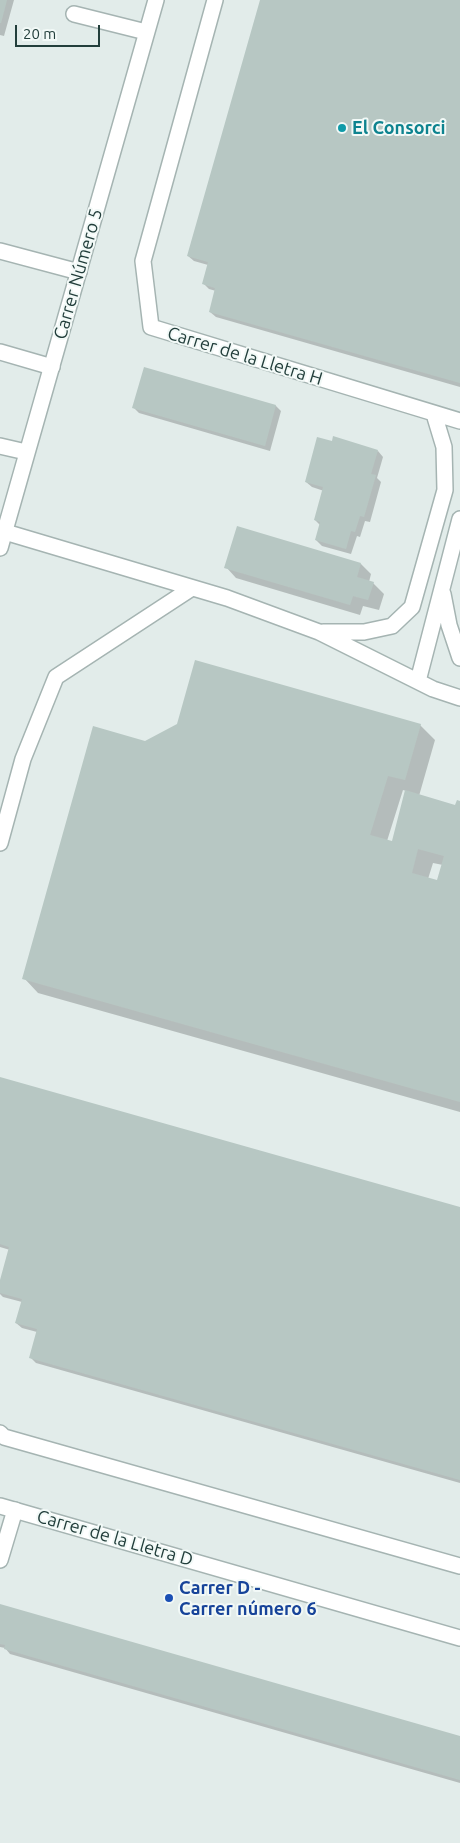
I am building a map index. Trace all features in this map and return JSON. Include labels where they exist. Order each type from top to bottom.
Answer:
[{"type":"street","name":"Carrer Número 5","points":[[0,548],[156,0]]},
{"type":"street","name":"Carrer de la Lletra H","points":[[215,0],[143,261],[151,327],[460,421]]},
{"type":"street","points":[[74,14],[146,32]]},
{"type":"street","points":[[0,251],[79,272]]},
{"type":"street","points":[[0,352],[52,367]]},
{"type":"street","points":[[319,632],[364,632],[392,626],[412,607],[445,490],[444,446],[434,414]]},
{"type":"street","points":[[0,446],[26,452]]},
{"type":"street","points":[[418,681],[460,519]]},
{"type":"street","points":[[5,532],[227,598],[319,632],[433,689],[460,698]]},
{"type":"street","points":[[0,844],[23,759],[56,677],[192,588]]},
{"type":"street","points":[[442,589],[449,625],[460,658]]},
{"type":"street","points":[[0,1433],[4,1437],[460,1566]]},
{"type":"street","points":[[0,1560],[7,1508]]},
{"type":"street","name":"Carrer de la Lletra D","points":[[7,1508],[460,1638]]},
{"type":"building","points":[[0,0],[7,0],[1,23],[0,23]]},
{"type":"building","name":"El Consorci","points":[[260,0],[460,0],[460,383],[209,312],[215,288],[202,284],[208,262],[187,256]]},
{"type":"building","points":[[144,367],[276,405],[265,446],[132,408]]},
{"type":"building","points":[[333,436],[378,450],[371,474],[376,475],[364,517],[360,516],[355,532],[351,531],[346,549],[315,540],[320,522],[314,520],[323,487],[305,482],[317,437],[332,441]]},
{"type":"building","points":[[237,526],[361,563],[357,577],[374,582],[368,600],[353,596],[350,605],[224,568]]},
{"type":"building","points":[[195,660],[421,724],[405,780],[388,776],[370,835],[392,841],[405,790],[455,805],[457,800],[460,801],[460,1102],[22,979],[93,726],[145,741],[177,724]],"holes":[[[418,849],[444,856],[437,880],[412,873]]]},
{"type":"building","points":[[0,1077],[460,1207],[460,1480],[29,1358],[37,1329],[15,1323],[22,1299],[0,1293],[0,1280],[9,1247],[0,1244]]},
{"type":"building","points":[[0,1604],[460,1736],[460,1780],[4,1649],[5,1645],[0,1644]]},
{"type":"place","name":"El Consorci","points":[[342,128]]},
{"type":"place","name":"Carrer D - Carrer número 6","points":[[169,1598]]}]
